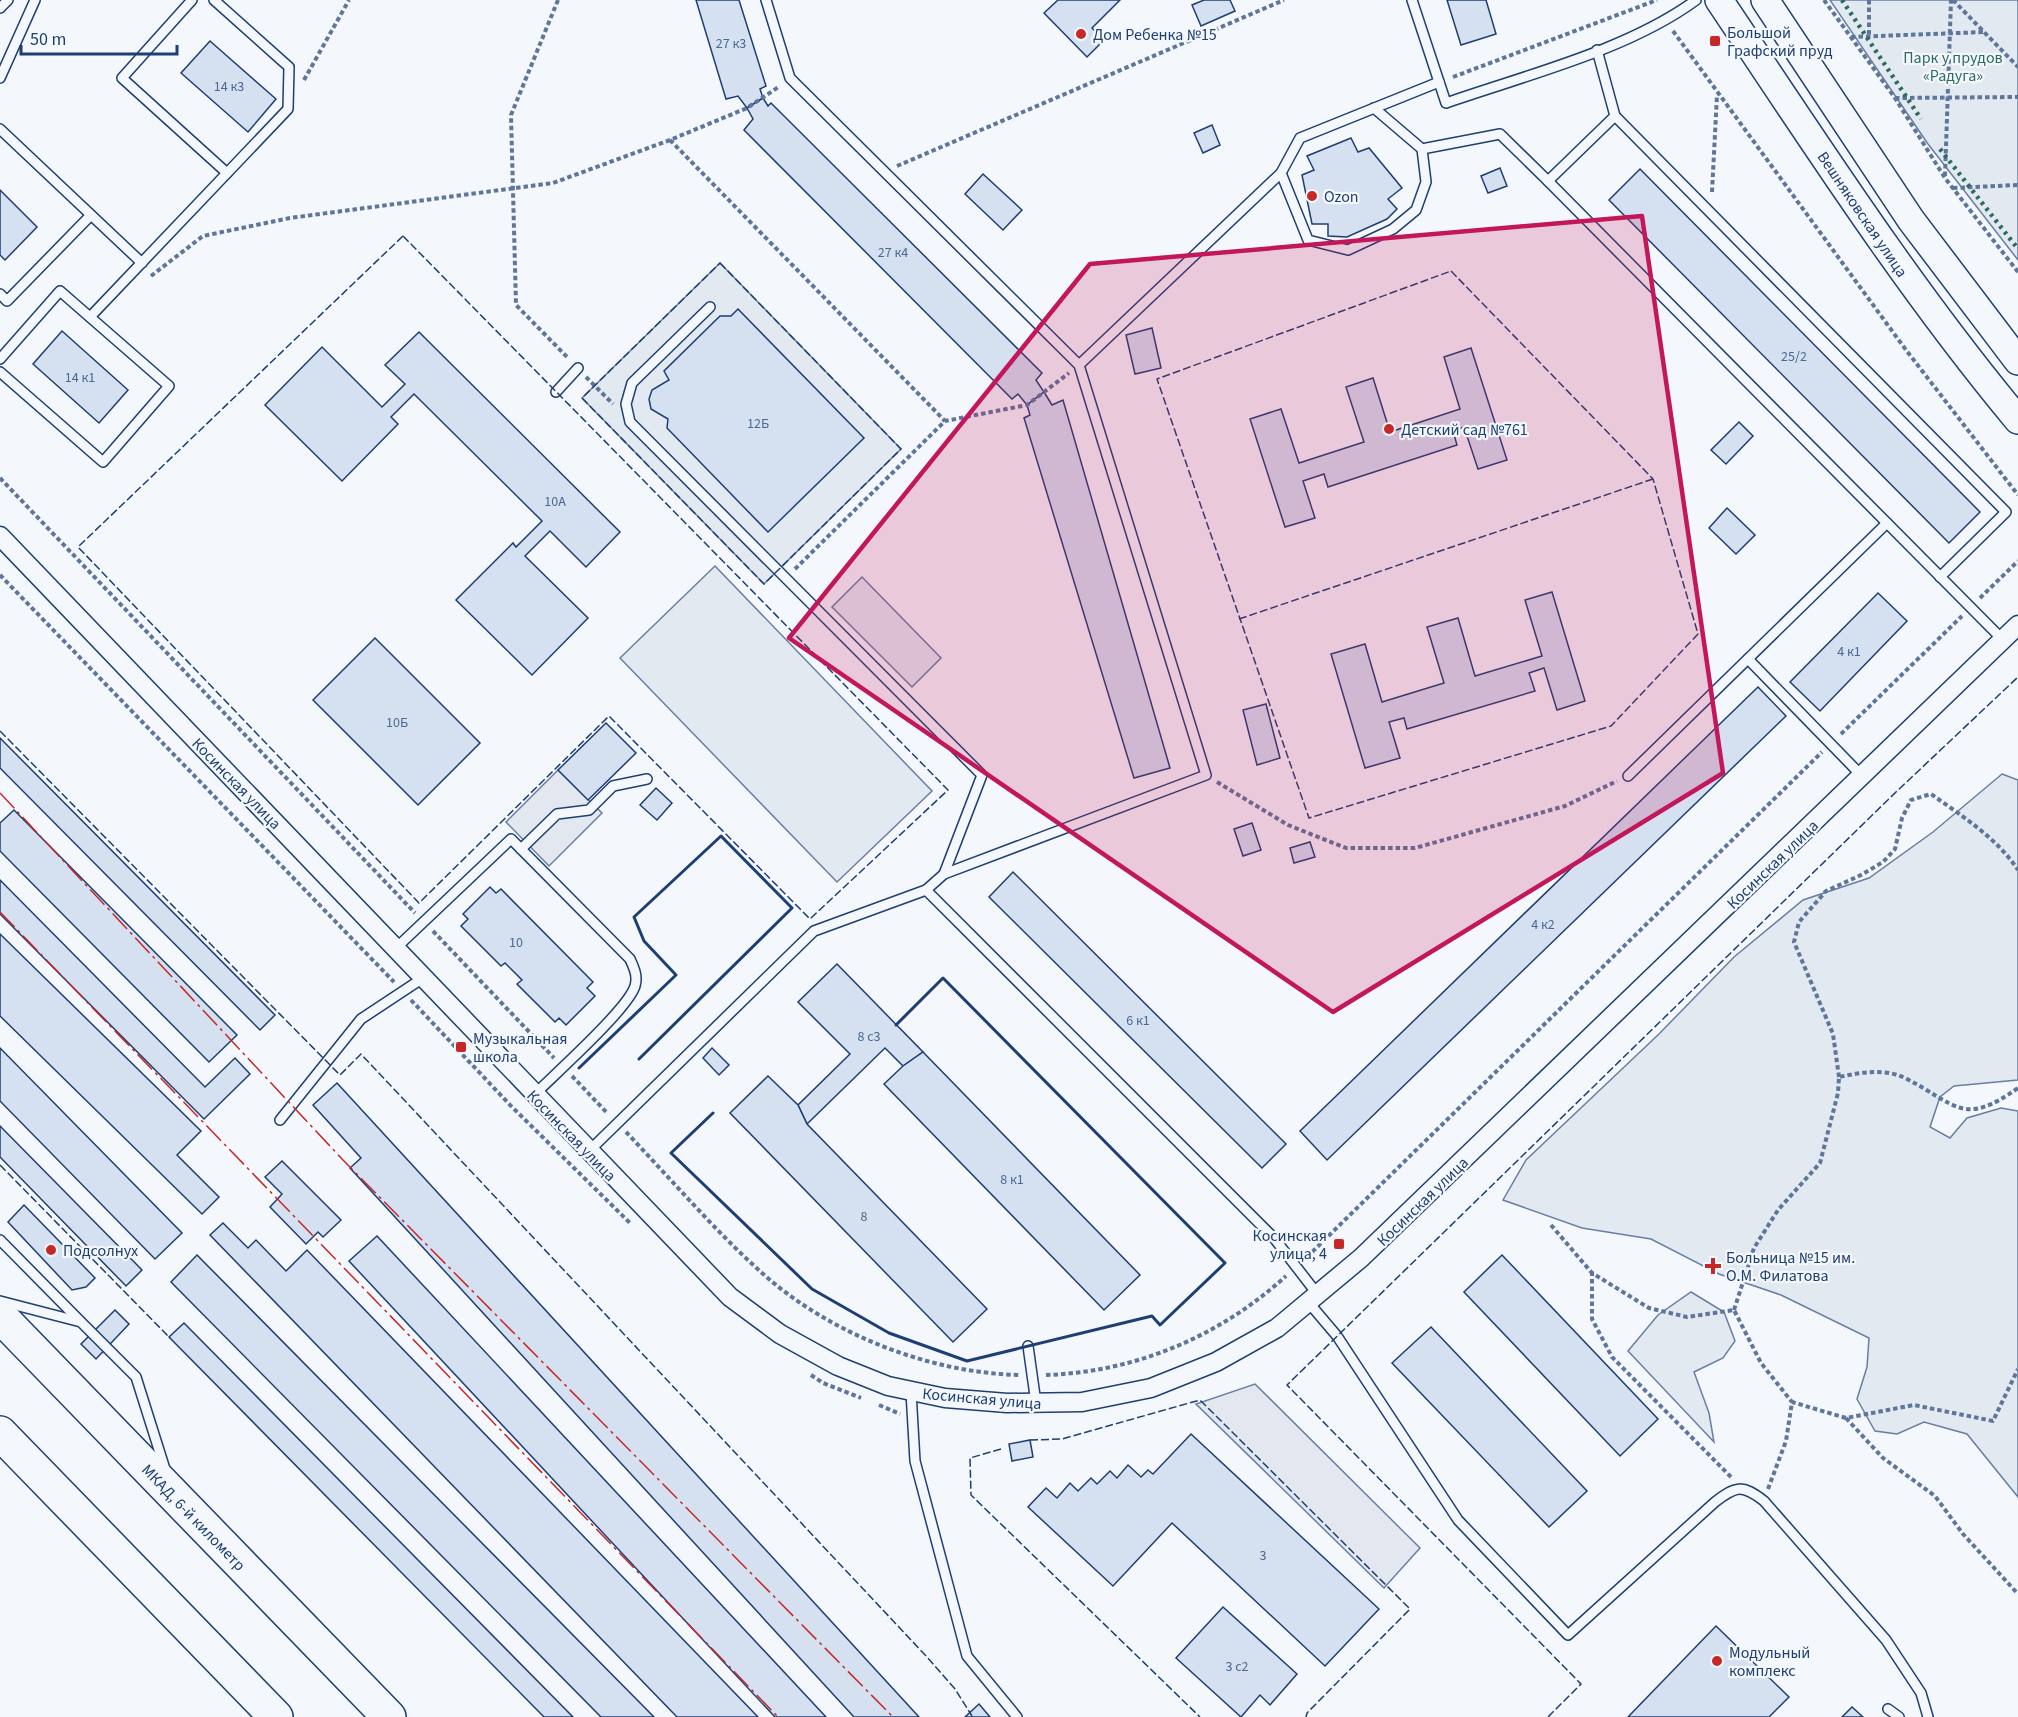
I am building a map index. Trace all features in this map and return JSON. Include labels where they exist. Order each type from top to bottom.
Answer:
[{"type":"highway","name":"МКАД, 6-й километр","points":[[0,1316],[389,1717]]},
{"type":"highway","points":[[0,1433],[276,1717]]},
{"type":"main road","name":"Вешняковская улица","points":[[1719,0],[1881,242],[2018,420]]},
{"type":"main road","points":[[1765,0],[1911,220],[2018,361]]},
{"type":"street","name":"Косинская улица","points":[[0,536],[588,1152],[714,1281],[758,1320],[838,1366],[911,1392],[976,1401],[1082,1402],[1117,1396],[1184,1376],[1252,1343],[1314,1299],[1422,1201],[2018,626]]},
{"type":"lane","points":[[0,8],[8,0]]},
{"type":"lane","points":[[0,78],[35,0]]},
{"type":"lane","points":[[192,0],[122,78],[227,173]]},
{"type":"lane","points":[[90,317],[288,109],[289,67],[214,0]]},
{"type":"lane","points":[[588,1152],[814,931],[926,890],[944,874],[1206,775],[1079,365],[790,78],[766,0]]},
{"type":"lane","points":[[1412,0],[1446,103],[1597,50],[1667,21],[1695,0]]},
{"type":"lane","points":[[1597,50],[1615,116],[2006,512],[1940,577]]},
{"type":"lane","points":[[1079,365],[1281,173],[1300,138],[1439,82]]},
{"type":"lane","points":[[1281,173],[1308,240],[1348,250],[1393,229],[1416,210],[1426,182],[1422,149],[1374,108]]},
{"type":"lane","points":[[1548,181],[1615,116]]},
{"type":"lane","points":[[0,129],[142,263]]},
{"type":"lane","points":[[1422,149],[1500,134],[2003,640]]},
{"type":"lane","points":[[0,294],[7,301],[91,215]]},
{"type":"lane","points":[[0,359],[60,291],[169,386],[103,462],[0,372]]},
{"type":"lane","points":[[710,307],[632,383],[626,404],[630,422],[982,775],[944,874]]},
{"type":"lane","points":[[555,392],[578,368]]},
{"type":"lane","points":[[1628,776],[1887,523]]},
{"type":"lane","points":[[1748,659],[1863,777]]},
{"type":"lane","points":[[521,849],[557,814],[589,810],[614,786],[647,779]]},
{"type":"lane","points":[[394,949],[511,839],[630,959],[636,972],[635,986],[624,1004],[534,1095]]},
{"type":"lane","points":[[926,890],[1274,1238],[1296,1267],[1337,1336],[1458,1520],[1568,1635],[1715,1502],[1732,1489],[1749,1489],[1764,1500],[1886,1640],[1921,1693],[1928,1717]]},
{"type":"lane","points":[[280,1120],[361,1019],[423,978]]},
{"type":"lane","points":[[0,1240],[136,1377],[173,1494]]},
{"type":"lane","points":[[0,1301],[81,1322]]},
{"type":"lane","points":[[1028,1346],[1036,1403]]},
{"type":"lane","points":[[911,1392],[915,1461],[967,1656],[1017,1717]]},
{"type":"lane","points":[[1888,1709],[1899,1717]]},
{"type":"path","points":[[288,109],[349,0]]},
{"type":"path","points":[[516,305],[511,115],[558,0]]},
{"type":"path","points":[[885,171],[1284,0]]},
{"type":"path","points":[[1824,0],[1894,98],[1945,178],[2018,272]]},
{"type":"path","points":[[1869,0],[1869,36]]},
{"type":"path","points":[[1952,0],[2018,67]]},
{"type":"path","points":[[1945,178],[1952,0]]},
{"type":"path","points":[[1439,82],[1655,1],[1717,94],[1906,350],[2018,495]]},
{"type":"path","points":[[1851,37],[1984,32]]},
{"type":"path","points":[[150,277],[203,236],[290,218],[552,183],[670,140],[747,108],[790,78]]},
{"type":"path","points":[[1710,213],[1717,94]]},
{"type":"path","points":[[1894,98],[2018,97]]},
{"type":"path","points":[[670,140],[945,421]]},
{"type":"path","points":[[1953,188],[2018,185]]},
{"type":"path","points":[[785,578],[945,421],[1027,405],[1079,365]]},
{"type":"path","points":[[0,478],[747,1259],[774,1283],[807,1306],[883,1345],[949,1367],[976,1372],[1033,1375],[1075,1374],[1106,1369],[1166,1351],[1229,1320],[1265,1295],[2018,561]]},
{"type":"path","points":[[1206,775],[1288,825],[1346,849],[1415,848],[1565,806],[1628,776]]},
{"type":"path","points":[[2018,870],[2011,859],[1972,822],[1931,794],[1911,800],[1902,818],[1895,849],[1883,862],[1826,891],[1799,922],[1794,942],[1833,1034],[1839,1077],[1838,1093],[1820,1163],[1778,1210],[1754,1248],[1734,1310],[1761,1364],[1792,1402],[1846,1418],[1914,1405],[1993,1421],[2018,1369]]},
{"type":"path","points":[[1839,1077],[1869,1070],[1905,1078],[1933,1097],[1964,1111],[1996,1104],[2018,1088]]},
{"type":"path","points":[[1551,1225],[1592,1273],[1649,1308],[1688,1317],[1734,1310]]},
{"type":"path","points":[[1592,1273],[1592,1318],[1612,1357],[1722,1470],[1749,1489]]},
{"type":"path","points":[[1764,1500],[1786,1442],[1792,1402]]},
{"type":"path","points":[[1846,1418],[1883,1458],[1935,1496],[1963,1534],[2018,1594]]},
{"type":"highlighted area","points":[[1642,216],[1723,773],[1333,1012],[789,638],[1090,264]]},
{"type":"green space","name":"Парк у прудов «Радуга»","points":[[1830,0],[2018,0],[2018,260],[1928,144]]},
{"type":"green space","points":[[720,263],[901,449],[764,584],[582,398]]},
{"type":"green space","points":[[715,566],[932,791],[837,882],[620,658]]},
{"type":"green space","points":[[862,577],[941,658],[912,687],[832,607]]},
{"type":"green space","points":[[2002,774],[2018,780],[2018,1080],[1954,1086],[1940,1097],[1930,1127],[1950,1138],[1967,1118],[2001,1108],[2018,1111],[2018,1497],[1967,1434],[1924,1422],[1897,1434],[1875,1431],[1857,1399],[1867,1367],[1869,1338],[1781,1295],[1719,1274],[1651,1239],[1582,1228],[1503,1200],[1526,1160],[1659,1034],[1734,957],[1803,900],[1869,878],[1933,832]]},
{"type":"green space","points":[[1691,1292],[1724,1312],[1735,1341],[1723,1358],[1694,1372],[1709,1413],[1714,1442],[1628,1351],[1658,1315]]},
{"type":"shaded area","points":[[558,770],[602,813],[549,866],[506,822]]},
{"type":"shaded area","points":[[1255,1384],[1420,1548],[1384,1588],[1196,1404]]},
{"type":"building","points":[[696,0],[739,0],[766,86],[760,89],[763,98],[747,108],[738,96],[726,99]]},
{"type":"building","name":"Дом Ребенка №15","points":[[1058,0],[1120,0],[1092,28],[1104,40],[1087,57],[1044,13]]},
{"type":"building","points":[[1204,0],[1230,0],[1235,11],[1201,26],[1192,5]]},
{"type":"building","points":[[1447,0],[1486,0],[1496,34],[1461,45]]},
{"type":"building","points":[[210,41],[276,99],[248,132],[181,73]]},
{"type":"building","points":[[763,98],[768,106],[771,103],[1042,373],[1036,380],[1044,392],[1027,405],[1018,394],[1012,399],[744,130],[753,119],[747,108]]},
{"type":"building","points":[[1212,125],[1220,145],[1203,153],[1194,133]]},
{"type":"building","points":[[1351,138],[1358,152],[1369,148],[1402,188],[1388,199],[1397,209],[1387,219],[1347,237],[1328,236],[1328,224],[1312,224],[1302,175],[1314,170],[1307,156]]},
{"type":"building","points":[[1500,168],[1507,186],[1488,193],[1481,176]]},
{"type":"building","points":[[1640,169],[1980,512],[1949,543],[1609,200]]},
{"type":"building","points":[[983,174],[1022,210],[1003,230],[965,194]]},
{"type":"building","points":[[0,190],[37,227],[5,260],[0,255]]},
{"type":"building","points":[[738,309],[864,438],[768,532],[667,428],[668,419],[651,409],[649,399],[652,390],[669,380],[664,371],[720,316],[731,316]]},
{"type":"building","points":[[1152,328],[1161,368],[1135,374],[1126,335]]},
{"type":"building","points":[[62,331],[128,390],[99,423],[33,364]]},
{"type":"building","points":[[419,332],[620,532],[586,567],[550,531],[525,556],[588,618],[532,675],[456,600],[513,543],[516,547],[542,521],[414,394],[391,417],[398,424],[342,481],[265,405],[322,347],[382,407],[405,384],[385,365]]},
{"type":"building","points":[[1471,348],[1507,460],[1478,469],[1464,427],[1453,431],[1457,445],[1328,487],[1324,474],[1303,481],[1315,518],[1285,527],[1250,419],[1281,409],[1299,463],[1364,442],[1346,387],[1373,378],[1390,432],[1460,409],[1444,357]]},
{"type":"building","points":[[1044,392],[1052,405],[1063,400],[1170,768],[1134,778],[1024,418],[1030,415],[1027,405]]},
{"type":"building","points":[[1739,422],[1753,436],[1726,464],[1711,450]]},
{"type":"building","points":[[1727,508],[1755,535],[1736,554],[1709,528]]},
{"type":"building","points":[[1552,592],[1585,701],[1557,710],[1544,668],[1529,673],[1535,691],[1407,729],[1404,718],[1389,722],[1400,758],[1365,768],[1331,654],[1365,644],[1382,702],[1444,683],[1427,627],[1458,618],[1475,676],[1542,656],[1525,600]]},
{"type":"building","points":[[1878,593],[1907,621],[1820,711],[1790,682]]},
{"type":"building","points":[[375,638],[480,743],[418,805],[313,700]]},
{"type":"building","points":[[1758,687],[1786,716],[1327,1160],[1300,1131]]},
{"type":"building","points":[[1266,704],[1280,758],[1257,765],[1243,710]]},
{"type":"building","points":[[606,723],[636,753],[588,800],[558,770]]},
{"type":"building","points":[[0,738],[275,1015],[260,1030],[0,768]]},
{"type":"building","points":[[656,788],[672,803],[657,820],[640,805]]},
{"type":"building","points":[[14,810],[237,1035],[209,1062],[0,851],[0,823]]},
{"type":"building","points":[[1252,823],[1261,850],[1243,856],[1234,829]]},
{"type":"building","points":[[1310,842],[1315,857],[1294,863],[1290,848]]},
{"type":"building","points":[[1013,872],[1286,1144],[1262,1168],[989,897]]},
{"type":"building","points":[[0,880],[205,1087],[235,1058],[250,1074],[204,1119],[0,914]]},
{"type":"building","points":[[490,887],[496,893],[501,889],[593,982],[587,988],[595,996],[566,1025],[559,1018],[555,1022],[517,984],[522,980],[505,963],[501,966],[461,926],[468,919],[463,914]]},
{"type":"building","points":[[0,934],[201,1131],[177,1155],[219,1197],[202,1214],[0,1016]]},
{"type":"building","points":[[837,964],[923,1052],[903,1066],[885,1048],[807,1124],[798,1105],[850,1054],[798,1002]]},
{"type":"building","points":[[0,1048],[182,1233],[155,1259],[0,1101]]},
{"type":"building","points":[[712,1048],[729,1065],[719,1075],[703,1058]]},
{"type":"building","points":[[923,1052],[1140,1275],[1104,1310],[884,1084],[903,1066]]},
{"type":"building","points":[[768,1076],[798,1105],[807,1124],[987,1309],[953,1342],[730,1113]]},
{"type":"building","points":[[337,1083],[919,1717],[854,1717],[350,1168],[361,1158],[313,1105]]},
{"type":"building","points":[[0,1126],[142,1270],[126,1286],[0,1157]]},
{"type":"building","points":[[282,1161],[341,1220],[323,1237],[318,1232],[306,1244],[270,1207],[282,1194],[265,1177]]},
{"type":"building","name":"Подсолнух","points":[[24,1205],[95,1278],[86,1287],[72,1290],[8,1222]]},
{"type":"building","points":[[223,1223],[248,1248],[256,1240],[286,1271],[307,1250],[758,1717],[677,1717],[210,1235]]},
{"type":"building","points":[[377,1236],[826,1717],[775,1717],[349,1261]]},
{"type":"building","points":[[197,1255],[654,1717],[601,1717],[171,1282]]},
{"type":"building","points":[[1502,1255],[1658,1419],[1620,1456],[1464,1292]]},
{"type":"building","points":[[115,1310],[129,1324],[96,1359],[81,1344]]},
{"type":"building","points":[[184,1323],[573,1717],[544,1717],[169,1337]]},
{"type":"building","points":[[1431,1327],[1587,1491],[1549,1527],[1392,1363]]},
{"type":"building","points":[[1191,1434],[1379,1609],[1325,1666],[1172,1523],[1113,1586],[1028,1507],[1046,1488],[1057,1498],[1070,1483],[1078,1491],[1091,1478],[1097,1484],[1110,1471],[1117,1478],[1128,1465],[1141,1477],[1148,1470],[1153,1474]]},
{"type":"building","points":[[1030,1440],[1033,1457],[1012,1461],[1009,1444]]},
{"type":"building","points":[[1223,1607],[1297,1674],[1270,1705],[1260,1695],[1241,1717],[1176,1658]]},
{"type":"building","name":"Модульный комплекс","points":[[1716,1626],[1789,1697],[1769,1717],[1628,1717]]},
{"type":"building","points":[[979,1704],[990,1717],[965,1717]]},
{"type":"building","points":[[1852,1707],[1863,1717],[1842,1717]]},
{"type":"hedge","points":[[1842,0],[1921,119]]},
{"type":"hedge","points":[[1940,149],[2018,249]]},
{"type":"fence","points":[[403,236],[948,790],[810,919],[609,716],[419,903],[78,547],[403,236]]},
{"type":"fence","points":[[720,263],[901,449],[764,584],[582,398],[720,263]]},
{"type":"fence","points":[[1451,271],[1653,479],[1698,634],[1611,726],[1309,818],[1157,379],[1451,271]]},
{"type":"fence","points":[[1239,619],[1653,479]]},
{"type":"fence","points":[[1548,1717],[1581,1684],[1287,1385],[1896,792],[2018,677]]},
{"type":"fence","points":[[0,731],[340,1075],[361,1054],[927,1657],[955,1689],[972,1716]]},
{"type":"fence","points":[[0,1165],[170,1338]]},
{"type":"fence","points":[[1030,1440],[1062,1439],[1200,1400],[1410,1609],[1307,1713],[1306,1717]]},
{"type":"fence","points":[[1001,1449],[970,1458],[971,1495],[1200,1717]]},
{"type":"wall","points":[[579,1068],[676,975],[644,941],[634,917],[721,836],[792,908],[639,1059]]},
{"type":"wall","points":[[713,1113],[671,1153],[812,1289],[889,1333],[967,1361],[1152,1316],[1160,1325],[1225,1263],[943,978],[896,1025]]},
{"type":"power","points":[[0,793],[343,1160],[893,1717]]},
{"type":"power","points":[[0,912],[778,1717]]},
{"type":"place","name":"Дом Ребенка №15","points":[[1081,34]]},
{"type":"place","name":"Большой Графский пруд","points":[[1715,41]]},
{"type":"place","name":"Ozon","points":[[1312,196]]},
{"type":"place","name":"Детский сад №761","points":[[1389,429]]},
{"type":"place","name":"Музыкальная школа","points":[[461,1047]]},
{"type":"place","name":"Косинская улица, 4","points":[[1339,1244]]},
{"type":"place","name":"Подсолнух","points":[[51,1250]]},
{"type":"place","name":"Больница №15 им. О.М. Филатова","points":[[1713,1266]]},
{"type":"place","name":"Модульный комплекс","points":[[1717,1661]]}]
